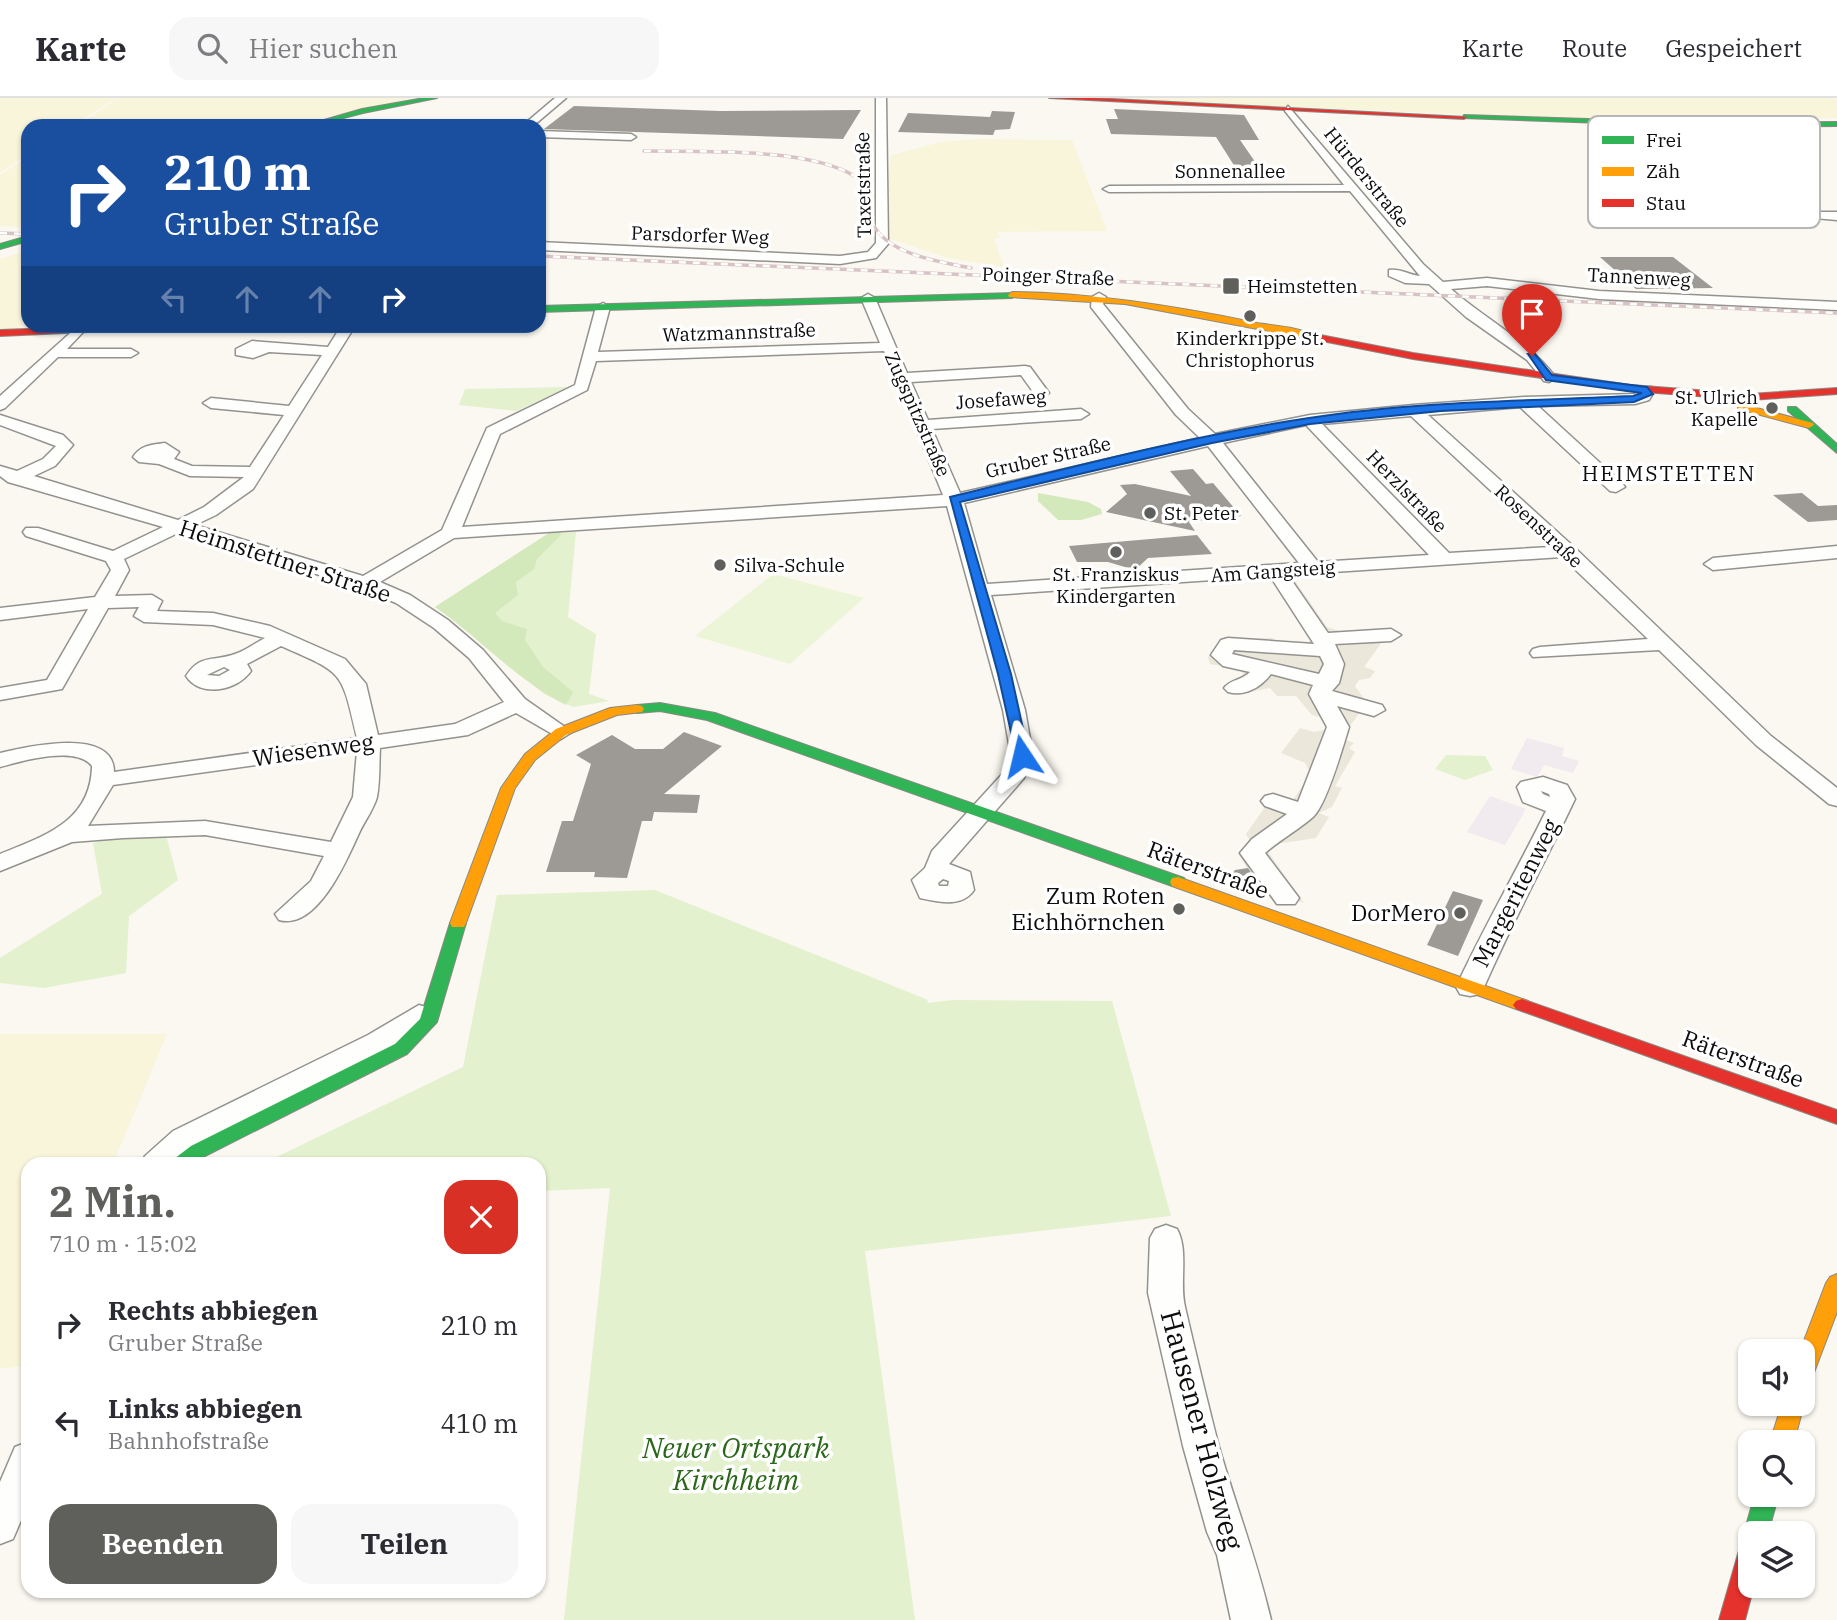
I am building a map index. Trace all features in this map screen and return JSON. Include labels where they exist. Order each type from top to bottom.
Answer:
[{"type":"street","points":[[332,119],[434,98]]},
{"type":"street","points":[[536,119],[561,98]]},
{"type":"street","name":"Taxetstraße","points":[[859,259],[872,255],[882,244],[881,98]]},
{"type":"street","points":[[1052,98],[1588,121]]},
{"type":"street","name":"Hürderstraße","points":[[1288,109],[1418,267],[1471,314],[1532,356],[1549,378]]},
{"type":"street","points":[[546,134],[631,137]]},
{"type":"street","name":"Sonnenallee","points":[[1109,189],[1351,188]]},
{"type":"street","points":[[0,247],[21,240]]},
{"type":"street","name":"Parsdorfer Weg","points":[[546,246],[859,259]]},
{"type":"street","points":[[1418,267],[1394,274],[1405,279],[1437,283]]},
{"type":"street","name":"Tannenweg","points":[[1437,283],[1487,282],[1599,295],[1837,306]]},
{"type":"street","name":"Poinger Straße","points":[[546,309],[1009,293],[1099,297],[1424,358],[1549,378],[1706,396]]},
{"type":"street","points":[[1099,297],[1096,304],[1148,371],[1182,412],[1212,440],[1313,568]]},
{"type":"street","name":"Zugspitzstraße","points":[[868,298],[954,500],[1004,674],[1022,756],[1016,773],[941,856],[936,865],[939,871]]},
{"type":"street","points":[[365,583],[450,533],[493,431],[582,387],[603,307]]},
{"type":"street","points":[[0,333],[21,332]]},
{"type":"street","points":[[0,405],[75,333]]},
{"type":"street","points":[[32,532],[114,557],[178,527],[234,495],[247,485],[256,472],[343,333]]},
{"type":"street","name":"Watzmannstraße","points":[[590,356],[889,347]]},
{"type":"street","points":[[267,348],[331,351]]},
{"type":"street","points":[[54,353],[147,353]]},
{"type":"street","points":[[903,378],[1025,370],[1041,393]]},
{"type":"street","name":"Gruber Straße","points":[[450,533],[954,500],[1212,440],[1310,421],[1524,402],[1634,399],[1644,397],[1647,390]]},
{"type":"street","points":[[1706,396],[1779,397],[1837,391]]},
{"type":"street","points":[[1706,396],[1809,425]]},
{"type":"street","points":[[1779,397],[1837,450]]},
{"type":"street","points":[[1524,402],[1616,487]]},
{"type":"street","points":[[211,403],[293,411]]},
{"type":"street","name":"Rosenstraße","points":[[1413,410],[1567,551],[1771,748],[1837,799]]},
{"type":"street","name":"Josefaweg","points":[[924,425],[1081,414]]},
{"type":"street","points":[[0,420],[57,438],[65,444],[59,455],[45,466],[0,484]]},
{"type":"street","name":"Herzlstraße","points":[[1310,421],[1445,560]]},
{"type":"street","points":[[160,459],[190,471],[256,472]]},
{"type":"street","name":"Heimstettner Straße","points":[[0,471],[365,583],[403,599],[441,624],[476,654],[517,704],[561,732]]},
{"type":"street","name":"Am Gangsteig","points":[[980,590],[1567,551]]},
{"type":"street","points":[[1713,564],[1837,552]]},
{"type":"street","points":[[0,694],[55,685],[120,570],[114,557]]},
{"type":"street","points":[[1281,579],[1325,645],[1334,664],[1324,688],[1338,727],[1318,803],[1284,831],[1259,843],[1252,853],[1250,861],[1286,898]]},
{"type":"street","points":[[0,614],[102,602],[152,601],[144,615],[213,620],[282,637],[338,663],[348,672],[355,684],[369,741],[365,797],[321,886],[288,914]]},
{"type":"street","points":[[1265,650],[1293,651],[1391,635]]},
{"type":"street","points":[[236,662],[282,637]]},
{"type":"street","points":[[1540,653],[1664,644]]},
{"type":"street","points":[[1235,688],[1254,681],[1265,650]]},
{"type":"street","points":[[1265,650],[1324,688],[1374,710]]},
{"type":"street","name":"Wiesenweg","points":[[103,780],[460,730],[517,704]]},
{"type":"street","name":"Räterstraße","points":[[561,732],[615,711],[640,707],[690,711],[1837,1117]]},
{"type":"street","points":[[190,1157],[401,1049],[424,1030],[468,891],[487,850],[508,788],[530,757],[561,732]]},
{"type":"street","points":[[0,761],[46,749],[73,749],[93,755],[102,765],[103,780],[89,808],[68,835]]},
{"type":"street","name":"Margeritenweg","points":[[1470,987],[1501,918],[1531,867],[1563,799]]},
{"type":"street","points":[[1273,801],[1318,803]]},
{"type":"street","points":[[0,863],[68,835],[205,828],[340,851]]},
{"type":"street","points":[[164,1157],[184,1139],[392,1034],[435,1000]]},
{"type":"street","name":"Hausener Holzweg","points":[[1166,1238],[1165,1293],[1201,1446],[1226,1532],[1236,1553],[1251,1620]]},
{"type":"street","points":[[1815,1341],[1837,1283]]},
{"type":"street","points":[[0,1526],[21,1476]]},
{"type":"street","points":[[1732,1620],[1738,1598]]},
{"type":"shaded area","points":[[0,98],[116,98],[83,119],[21,119],[21,159],[0,173]]},
{"type":"shaded area","points":[[118,98],[413,98],[319,119],[86,119]]},
{"type":"shaded area","points":[[1099,98],[1837,100],[1837,118],[1588,116],[1588,120]]},
{"type":"shaded area","points":[[980,139],[1072,140],[1107,231],[998,232],[1000,238],[994,239],[1004,267],[948,258],[890,239],[887,189],[891,155],[941,142]]},
{"type":"shaded area","points":[[21,162],[19,227],[0,226],[0,175]]},
{"type":"shaded area","points":[[21,252],[21,325],[17,329],[0,329],[0,259]]},
{"type":"shaded area","points":[[1293,578],[1327,627],[1346,633],[1388,631],[1395,641],[1382,642],[1364,667],[1375,671],[1370,678],[1359,680],[1355,686],[1367,703],[1341,738],[1354,743],[1349,748],[1355,752],[1335,786],[1342,788],[1332,807],[1319,813],[1329,817],[1316,838],[1264,846],[1304,903],[1260,888],[1264,879],[1259,872],[1247,868],[1239,855],[1251,843],[1246,834],[1272,797],[1291,803],[1311,773],[1305,763],[1281,753],[1300,728],[1314,732],[1329,729],[1323,718],[1312,715],[1296,696],[1277,696],[1270,688],[1239,694],[1230,683],[1243,677],[1242,670],[1210,664],[1208,657],[1223,639],[1273,638],[1276,642],[1307,645],[1311,638],[1273,579]]},
{"type":"shaded area","points":[[1527,738],[1564,748],[1562,756],[1579,761],[1573,773],[1544,765],[1537,777],[1511,769]]},
{"type":"shaded area","points":[[1490,796],[1526,809],[1505,845],[1467,832]]},
{"type":"shaded area","points":[[0,1034],[167,1034],[116,1157],[21,1157],[21,1366],[0,1368]]},
{"type":"green space","points":[[568,387],[516,411],[459,405],[465,389]]},
{"type":"green space","points":[[1038,493],[1088,502],[1101,509],[1102,514],[1081,520],[1058,520],[1038,501]]},
{"type":"green space","points":[[560,532],[561,535],[537,559],[534,569],[516,582],[518,595],[495,613],[502,621],[527,629],[525,640],[543,667],[573,692],[566,705],[531,684],[435,607],[549,533]]},
{"type":"green space","points":[[576,532],[568,617],[596,634],[589,694],[609,701],[573,707],[544,694],[469,630],[435,607],[549,533]]},
{"type":"green space","points":[[773,574],[864,598],[790,664],[695,636]]},
{"type":"green space","points":[[1446,755],[1485,756],[1493,770],[1465,780],[1435,769]]},
{"type":"green space","points":[[165,832],[178,880],[129,916],[126,973],[44,988],[0,983],[0,958],[102,894],[93,843],[124,835]]},
{"type":"green space","name":"Neuer Ortspark Kirchheim","points":[[655,890],[928,1000],[927,1003],[953,1000],[1112,1001],[1171,1216],[865,1251],[915,1620],[564,1620],[610,1188],[546,1191],[546,1157],[277,1157],[463,1067],[497,895]]},
{"type":"building","points":[[574,106],[720,111],[861,110],[843,139],[546,127]]},
{"type":"building","points":[[1114,109],[1244,115],[1259,140],[1240,140],[1267,179],[1248,179],[1242,170],[1237,170],[1216,137],[1111,134],[1106,119],[1118,119]]},
{"type":"building","points":[[992,111],[1015,112],[1010,129],[995,130],[993,135],[898,132],[908,113],[990,117]]},
{"type":"building","points":[[1600,257],[1673,257],[1713,288],[1636,289]]},
{"type":"building","name":"St. Peter","points":[[1193,469],[1206,484],[1213,483],[1241,516],[1189,522],[1195,531],[1106,512],[1127,494],[1120,485],[1135,484],[1191,496],[1170,471]]},
{"type":"building","points":[[1802,493],[1818,506],[1837,505],[1837,520],[1808,522],[1773,495]]},
{"type":"building","name":"St. Franziskus Kindergarten","points":[[1197,535],[1212,554],[1148,558],[1135,570],[1108,562],[1077,562],[1069,546]]},
{"type":"building","points":[[684,732],[722,746],[664,794],[700,795],[697,813],[654,812],[652,821],[642,821],[627,878],[594,877],[595,872],[546,872],[562,821],[573,821],[591,764],[576,755],[612,735],[635,749],[663,749]]},
{"type":"building","points":[[1248,868],[1260,888],[1247,889],[1235,885],[1230,877],[1235,870]]},
{"type":"building","name":"DorMero","points":[[1453,891],[1483,900],[1458,956],[1427,945]]},
{"type":"railway","points":[[867,189],[870,136]]},
{"type":"railway","points":[[644,151],[754,153],[811,160],[836,167],[856,177],[867,189]]},
{"type":"railway","points":[[867,189],[871,193]]},
{"type":"railway","points":[[867,189],[867,204],[873,224],[880,235],[890,243],[916,255],[971,268]]},
{"type":"railway","points":[[0,233],[21,234]]},
{"type":"railway","points":[[546,256],[1837,313]]},
{"type":"traffic: fast","points":[[332,119],[434,98]]},
{"type":"traffic: fast","points":[[1464,117],[1588,121]]},
{"type":"traffic: fast","points":[[1820,124],[1837,124]]},
{"type":"traffic: fast","points":[[0,247],[21,240]]},
{"type":"traffic: fast","points":[[546,309],[1012,295]]},
{"type":"traffic: fast","points":[[1792,409],[1837,450]]},
{"type":"traffic: fast","points":[[637,709],[660,707],[710,716],[1178,882]]},
{"type":"traffic: fast","points":[[190,1157],[401,1049],[428,1022],[458,923]]},
{"type":"traffic: fast","points":[[1759,1521],[1763,1507]]},
{"type":"traffic: slow","points":[[1012,295],[1087,297],[1125,302],[1310,336]]},
{"type":"traffic: slow","points":[[1742,407],[1809,425]]},
{"type":"traffic: slow","points":[[458,923],[508,788],[530,757],[561,732],[615,711],[637,709]]},
{"type":"traffic: slow","points":[[1178,882],[1522,1005]]},
{"type":"traffic: slow","points":[[1815,1341],[1837,1283]]},
{"type":"traffic: slow","points":[[1785,1430],[1790,1416]]},
{"type":"traffic: jam","points":[[1052,98],[1464,117]]},
{"type":"traffic: jam","points":[[0,333],[21,332]]},
{"type":"traffic: jam","points":[[1310,336],[1413,356],[1630,388],[1750,397],[1837,391]]},
{"type":"traffic: jam","points":[[1522,1005],[1837,1117]]},
{"type":"traffic: jam","points":[[1732,1620],[1738,1598]]},
{"type":"place","name":"Heimstetten","points":[[1231,286]]},
{"type":"place","name":"Kinderkrippe St. Christophorus","points":[[1250,316]]},
{"type":"place","name":"St. Ulrich Kapelle","points":[[1772,408]]},
{"type":"place","name":"St. Peter","points":[[1150,513]]},
{"type":"place","name":"St. Franziskus Kindergarten","points":[[1116,552]]},
{"type":"place","name":"Silva-Schule","points":[[720,565]]},
{"type":"place","name":"Zum Roten Eichhörnchen","points":[[1179,909]]},
{"type":"place","name":"DorMero","points":[[1460,913]]},
{"type":"district","name":"HEIMSTETTEN","points":[[1669,474]]},
{"type":"route","points":[[1022,756],[1014,710],[954,500],[1212,440],[1310,421],[1524,402],[1634,399],[1648,394],[1647,390],[1549,378],[1532,356]]}]
